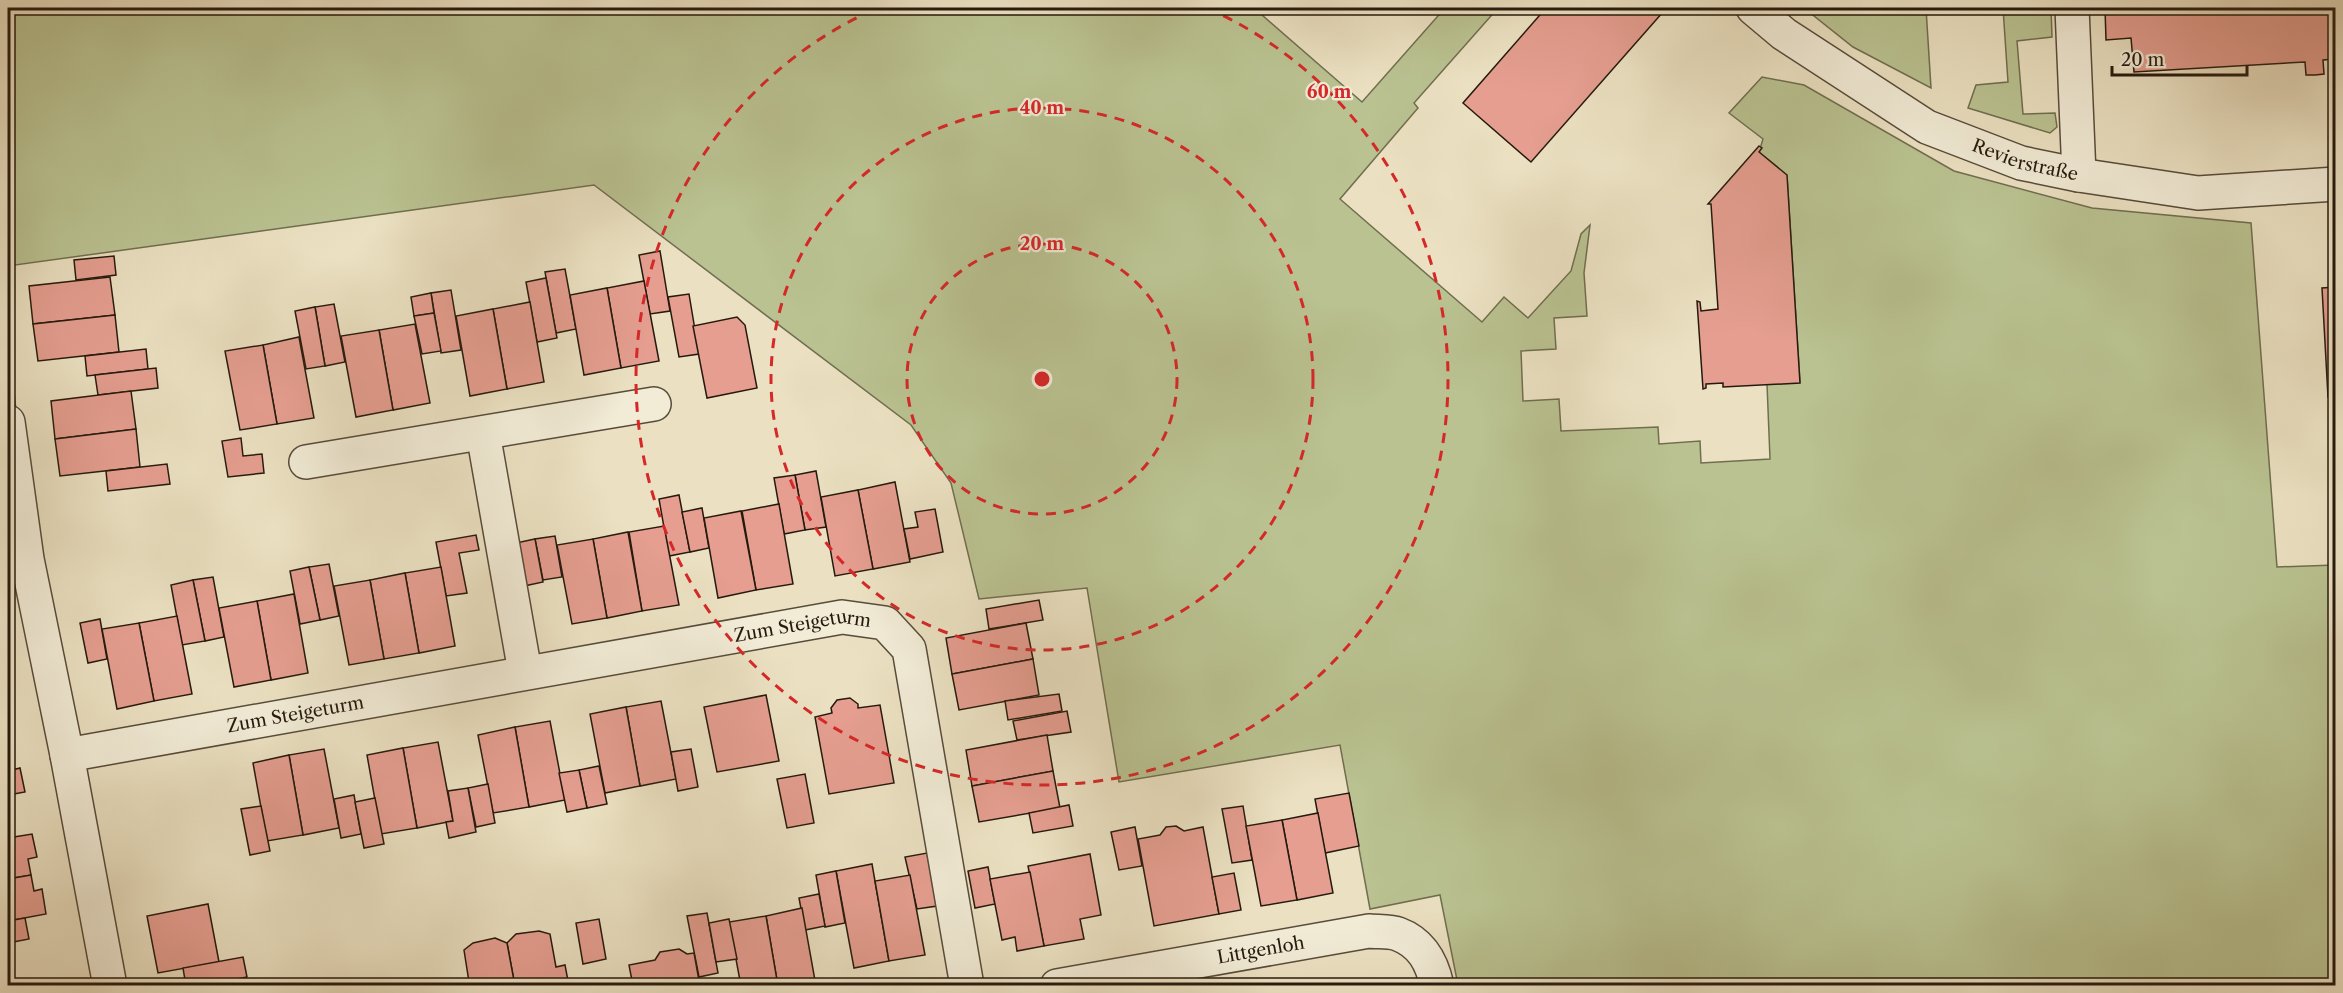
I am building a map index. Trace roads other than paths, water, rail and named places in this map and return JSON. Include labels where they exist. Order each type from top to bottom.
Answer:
[{"type":"street","name":"Revierstraße","points":[[1753,8],[1784,34],[1927,127],[2020,163],[2079,175],[2198,193],[2336,184]]},
{"type":"street","points":[[2072,8],[2079,175]]},
{"type":"street","points":[[306,462],[654,404]]},
{"type":"street","points":[[8,422],[27,559],[67,755],[110,986]]},
{"type":"street","points":[[483,433],[525,672]]},
{"type":"street","name":"Zum Steigeturm","points":[[67,755],[843,617],[885,623],[909,649],[966,986]]},
{"type":"street","name":"Littgenloh","points":[[1057,986],[1369,931],[1397,933],[1422,948],[1434,970],[1437,986]]}]
